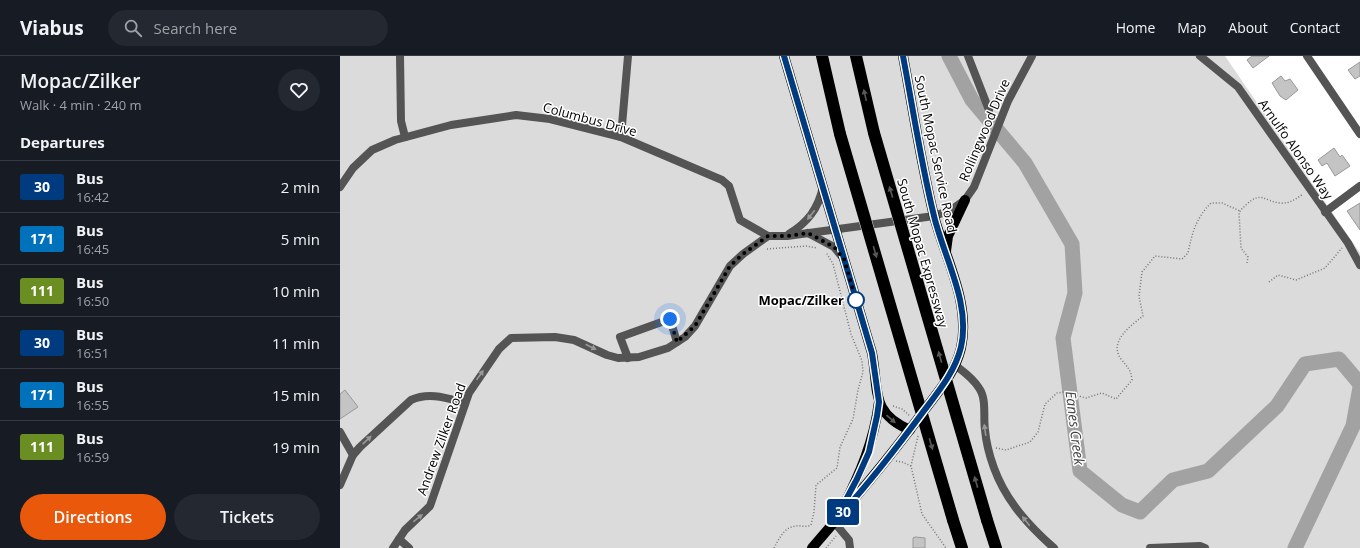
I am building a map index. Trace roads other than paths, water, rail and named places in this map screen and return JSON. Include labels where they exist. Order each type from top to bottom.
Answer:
[{"type":"highway","points":[[817,56],[827,76]]},
{"type":"highway","points":[[822,56],[840,134],[962,548]]},
{"type":"highway","name":"South Mopac Expressway","points":[[856,56],[874,133],[996,548]]},
{"type":"main road","points":[[784,56],[872,353],[879,402],[869,452],[857,479],[834,522],[812,548]]},
{"type":"main road","name":"South Mopac Service Road","points":[[834,522],[914,432],[946,382],[955,365],[961,348],[963,321],[958,294],[934,216],[903,56]]},
{"type":"main road","points":[[946,253],[948,236],[965,200]]},
{"type":"main road","points":[[879,402],[888,418],[914,432]]},
{"type":"street","points":[[400,56],[401,121],[405,137]]},
{"type":"street","points":[[621,137],[628,56]]},
{"type":"street","points":[[968,56],[989,110]]},
{"type":"street","name":"Rollingwood Drive","points":[[836,228],[934,216],[951,210],[965,200],[974,187],[1008,101],[1032,56]]},
{"type":"street","name":"Arnulfo Alonso Way","points":[[1200,56],[1238,87],[1325,212],[1348,242],[1360,266]]},
{"type":"street","points":[[1307,56],[1360,134]]},
{"type":"street","name":"Columbus Drive","points":[[340,187],[353,168],[372,150],[405,137],[451,125],[516,115],[550,119],[621,137],[722,180],[730,186],[740,220],[768,236]]},
{"type":"street","points":[[787,236],[803,226],[815,212],[823,186]]},
{"type":"street","points":[[1325,212],[1360,186]]},
{"type":"street","points":[[768,236],[787,236],[836,228]]},
{"type":"street","points":[[808,233],[834,247],[844,259]]},
{"type":"street","name":"Andrew Zilker Road","points":[[393,548],[405,530],[430,506],[464,403],[486,366],[502,346],[512,338],[555,337],[586,344],[607,355],[618,358],[638,357],[668,348],[695,326],[730,266],[743,254],[768,236]]},
{"type":"street","points":[[628,358],[620,337],[670,319],[677,342]]},
{"type":"street","points":[[955,365],[973,379],[981,389],[985,431],[994,468],[1007,496],[1033,529],[1054,548]]},
{"type":"street","points":[[340,484],[353,455],[367,439],[410,400],[419,396],[429,396],[464,403]]},
{"type":"street","points":[[340,432],[353,455]]},
{"type":"street","points":[[834,522],[849,540],[850,548]]},
{"type":"street","points":[[398,539],[409,548]]},
{"type":"street","points":[[1150,548],[1200,546],[1205,548]]},
{"type":"waterway","name":"Eanes Creek","points":[[949,56],[972,100],[1025,163],[1072,244],[1075,293],[1063,338],[1080,471],[1122,505],[1140,512],[1173,480],[1208,471],[1277,406],[1305,364],[1339,359],[1360,384]]},
{"type":"waterway","name":"Eanes Creek","points":[[1295,548],[1353,426],[1360,387]]},
{"type":"place","name":"Mopac/Zilker","points":[[856,300]]}]
